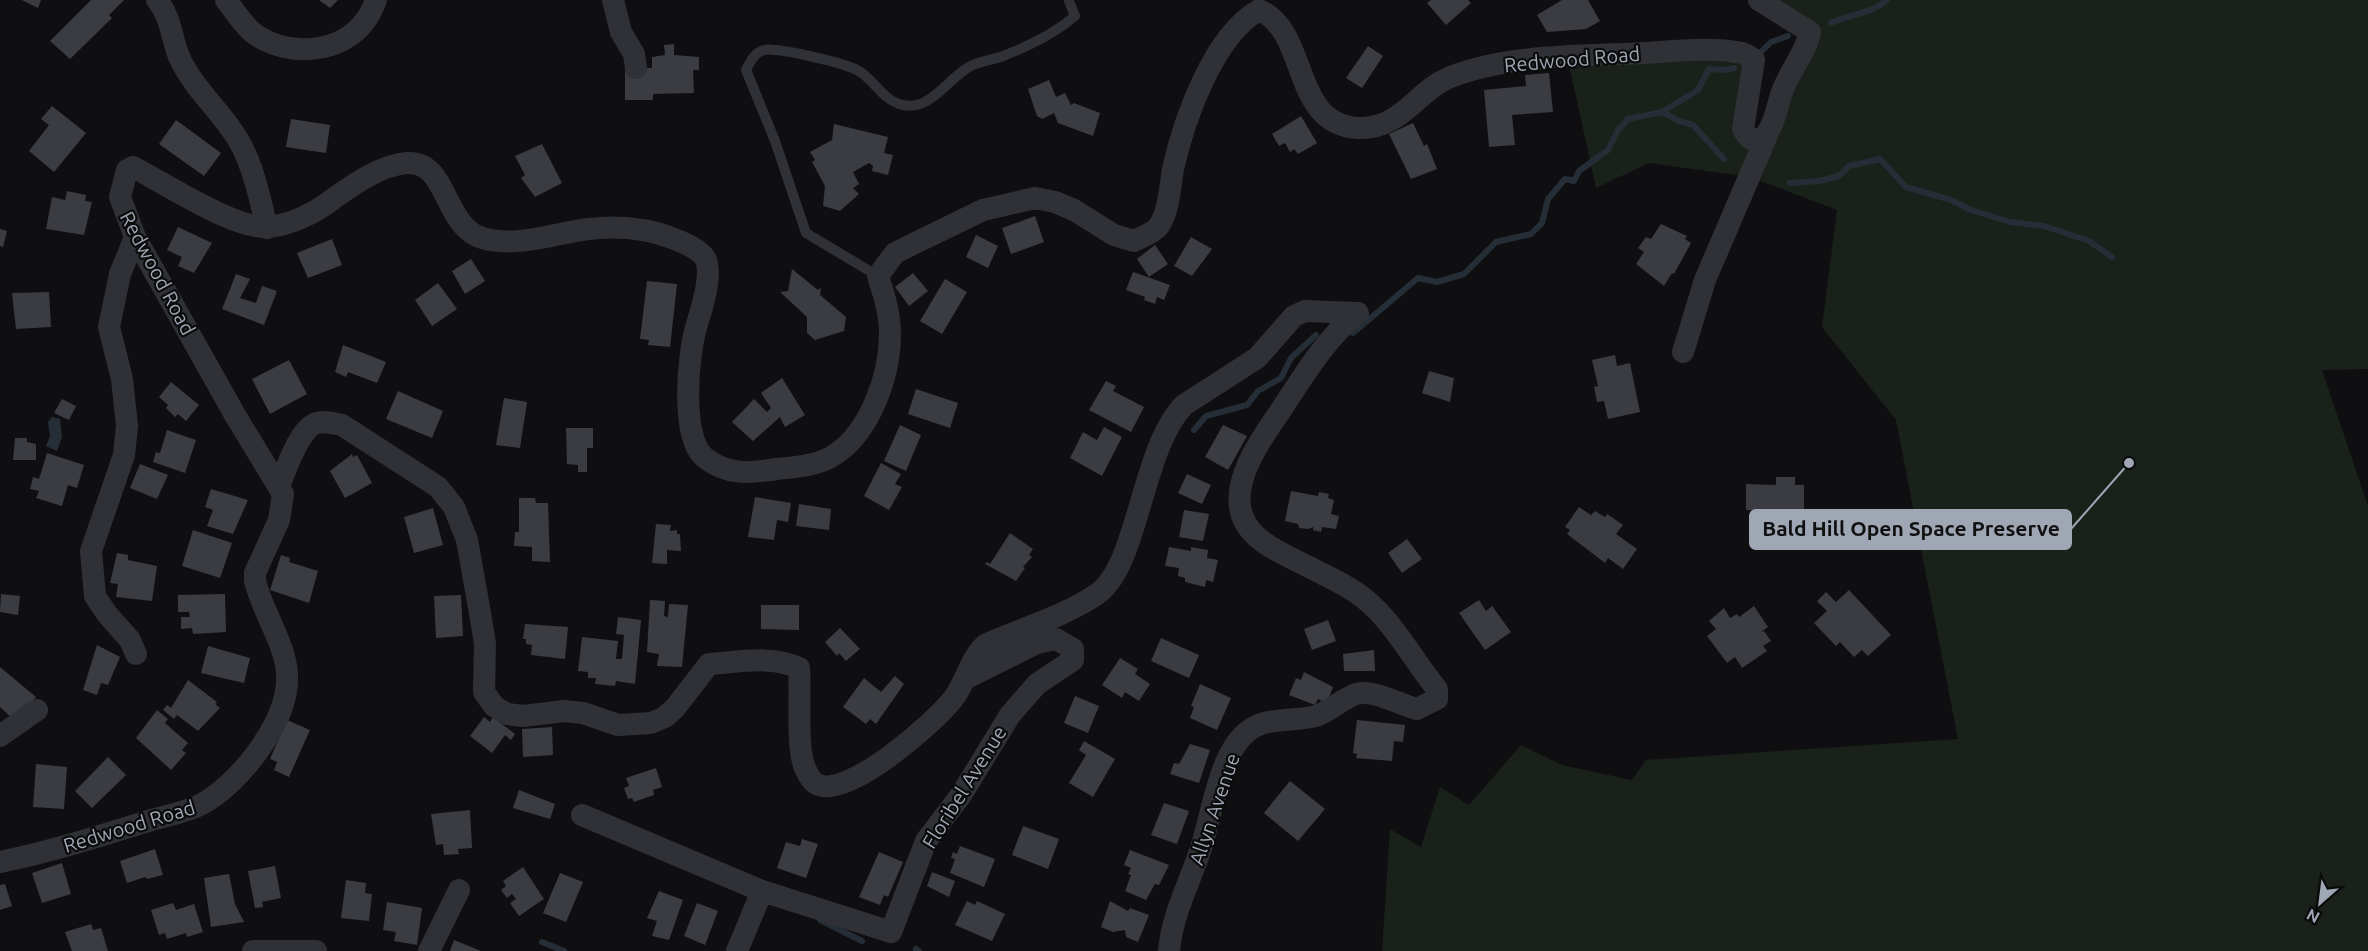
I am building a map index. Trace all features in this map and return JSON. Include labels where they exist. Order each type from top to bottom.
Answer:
[{"type":"street","points":[[157,0],[170,20],[180,58],[205,99],[232,130],[257,183],[267,228]]},
{"type":"street","points":[[226,0],[242,23],[255,34],[271,44],[295,50],[334,44],[351,35],[365,21],[376,0]]},
{"type":"street","points":[[613,0],[621,32],[634,54],[636,68]]},
{"type":"street","points":[[1683,352],[1705,280],[1768,133],[1783,89],[1810,32],[1759,0]]},
{"type":"street","name":"Redwood Road","points":[[0,862],[51,850],[200,805],[227,786],[258,752],[274,724],[287,689],[286,664],[255,581],[255,573],[276,529],[284,504],[284,494],[235,415],[135,237],[120,197],[122,180],[127,170],[133,167],[241,223],[267,228],[301,219],[358,181],[405,163],[417,163],[429,170],[440,182],[460,224],[472,234],[489,241],[511,242],[592,228],[621,228],[643,230],[682,242],[707,261],[705,304],[696,324],[690,369],[691,425],[695,445],[704,456],[722,468],[740,474],[814,465],[850,443],[868,415],[880,387],[888,355],[890,333],[887,304],[878,276],[895,253],[983,210],[1035,198],[1055,202],[1074,210],[1114,235],[1134,241],[1158,228],[1164,216],[1177,153],[1223,42],[1249,16],[1259,10],[1272,16],[1286,34],[1302,80],[1321,112],[1337,123],[1358,128],[1377,126],[1414,105],[1448,78],[1492,67],[1567,56],[1702,52],[1745,53],[1754,60],[1743,129],[1748,137],[1755,141],[1768,133]]},
{"type":"street","points":[[135,237],[120,274],[109,327],[122,379],[127,426],[124,455],[91,551],[95,596],[107,614],[130,640],[136,654]]},
{"type":"street","name":"Floribel Avenue","points":[[279,486],[303,435],[314,424],[329,422],[342,425],[438,487],[454,507],[467,540],[485,644],[484,693],[494,706],[507,714],[523,716],[564,711],[583,713],[618,725],[636,726],[665,717],[675,708],[709,664],[776,660],[788,662],[799,668],[804,766],[812,781],[820,786],[832,786],[845,783],[897,752],[926,728],[967,678],[977,652],[985,645],[1098,594],[1113,578],[1155,457],[1179,411],[1257,358],[1294,316],[1305,311],[1329,312]]},
{"type":"street","name":"Allyn Avenue","points":[[1169,951],[1181,900],[1203,842],[1218,784],[1233,748],[1254,727],[1274,721],[1316,716],[1355,694],[1366,693],[1417,710],[1437,699],[1437,689],[1367,600],[1346,586],[1265,543],[1248,527],[1240,510],[1240,484],[1247,464],[1322,350],[1358,313],[1329,312]]},
{"type":"street","name":"Floribel Avenue","points":[[582,815],[762,891],[891,932],[926,841],[962,795],[1010,715],[1037,684],[1072,660],[1073,649],[1056,639],[1037,643],[967,678]]},
{"type":"street","points":[[0,736],[37,710]]},
{"type":"street","points":[[429,951],[459,890]]},
{"type":"street","points":[[737,951],[762,891]]},
{"type":"street","points":[[253,951],[316,951]]},
{"type":"lane","points":[[878,276],[806,233],[776,141],[746,70],[753,57],[764,50],[796,53],[858,70],[882,93],[901,105],[923,102],[934,97],[969,66],[1002,57],[1058,30],[1075,16],[1069,1]]},
{"type":"shaded area","points":[[1759,0],[2368,0],[2368,369],[2322,370],[2368,506],[2368,951],[1382,951],[1390,829],[1421,847],[1440,787],[1469,805],[1521,745],[1562,765],[1632,780],[1646,760],[1958,739],[1896,420],[1822,327],[1837,210],[1750,177],[1649,163],[1596,188],[1567,56],[1745,53],[1755,141],[1809,36]]},
{"type":"shaded area","points":[[52,417],[60,419],[62,437],[57,451],[46,446],[50,436],[48,422]]},
{"type":"building","points":[[22,0],[41,0],[38,8]]},
{"type":"building","points":[[91,0],[124,0],[109,15],[112,18],[70,59],[50,41]]},
{"type":"building","points":[[319,0],[338,0],[330,8]]},
{"type":"building","points":[[1431,0],[1468,0],[1471,3],[1446,25],[1427,3]]},
{"type":"building","points":[[1562,0],[1588,0],[1600,21],[1586,29],[1547,32],[1537,15]]},
{"type":"building","points":[[674,44],[674,55],[699,57],[699,70],[693,70],[694,93],[653,94],[653,100],[625,100],[625,68],[652,68],[652,57],[665,55],[664,45]]},
{"type":"building","points":[[1368,46],[1383,56],[1362,88],[1346,78]]},
{"type":"building","points":[[1549,73],[1553,112],[1512,115],[1515,145],[1489,147],[1484,90],[1526,86],[1525,75]]},
{"type":"building","points":[[1049,80],[1056,97],[1065,93],[1071,105],[1074,103],[1100,113],[1093,136],[1058,123],[1054,113],[1042,119],[1037,116],[1028,89]]},
{"type":"building","points":[[52,106],[86,133],[54,172],[29,151],[49,125],[41,119]]},
{"type":"building","points":[[1301,116],[1317,143],[1298,154],[1294,149],[1290,152],[1285,143],[1279,146],[1272,134]]},
{"type":"building","points":[[291,119],[330,125],[326,153],[286,147]]},
{"type":"building","points":[[176,120],[221,153],[204,176],[159,144]]},
{"type":"building","points":[[1413,123],[1424,146],[1427,144],[1437,169],[1411,179],[1389,134]]},
{"type":"building","points":[[834,124],[888,137],[884,153],[893,155],[888,175],[872,171],[873,166],[869,163],[853,172],[859,184],[853,188],[859,194],[840,211],[823,206],[825,186],[812,162],[815,160],[810,152],[832,140]]},
{"type":"building","points":[[542,144],[562,183],[535,197],[521,178],[525,175],[515,156]]},
{"type":"building","points":[[67,191],[86,195],[85,201],[92,202],[84,235],[46,229],[52,197],[65,200]]},
{"type":"building","points":[[1035,216],[1044,242],[1011,254],[1002,228]]},
{"type":"building","points":[[1661,224],[1687,236],[1685,239],[1691,243],[1674,274],[1672,273],[1664,286],[1636,264],[1644,252],[1638,248],[1646,237],[1651,239]]},
{"type":"building","points":[[178,227],[212,243],[194,273],[178,266],[182,257],[167,250]]},
{"type":"building","points":[[0,229],[7,231],[3,247],[0,246]]},
{"type":"building","points":[[976,235],[998,246],[988,268],[966,257]]},
{"type":"building","points":[[1191,237],[1212,249],[1192,276],[1174,266]]},
{"type":"building","points":[[332,239],[342,265],[308,278],[297,253]]},
{"type":"building","points":[[1155,245],[1168,264],[1149,277],[1137,259]]},
{"type":"building","points":[[471,259],[485,281],[465,294],[452,271]]},
{"type":"building","points":[[792,269],[818,290],[821,288],[820,295],[846,317],[844,331],[815,340],[807,333],[807,317],[780,292],[788,291]]},
{"type":"building","points":[[1133,272],[1170,285],[1164,300],[1157,297],[1155,304],[1144,300],[1145,297],[1126,290]]},
{"type":"building","points":[[913,273],[928,291],[909,306],[895,287]]},
{"type":"building","points":[[236,274],[250,279],[240,298],[256,303],[262,286],[277,291],[264,325],[222,309]]},
{"type":"building","points":[[945,279],[967,292],[942,334],[920,321]]},
{"type":"building","points":[[647,281],[677,284],[670,347],[648,345],[649,340],[640,339]]},
{"type":"building","points":[[438,283],[457,309],[432,326],[415,300]]},
{"type":"building","points":[[49,292],[51,327],[16,329],[12,293]]},
{"type":"building","points":[[343,345],[386,362],[377,383],[348,372],[346,377],[335,372]]},
{"type":"building","points":[[1615,355],[1617,366],[1630,363],[1640,412],[1608,419],[1604,401],[1597,402],[1594,387],[1598,386],[1592,360]]},
{"type":"building","points":[[289,360],[307,394],[270,414],[252,379]]},
{"type":"building","points":[[1429,371],[1454,378],[1450,402],[1422,393]]},
{"type":"building","points":[[782,378],[805,415],[785,427],[780,417],[753,441],[732,422],[754,399],[767,412],[771,408],[761,393]]},
{"type":"building","points":[[1106,381],[1116,386],[1113,391],[1144,407],[1131,432],[1089,410]]},
{"type":"building","points":[[171,382],[199,405],[186,421],[178,414],[175,417],[166,408],[168,405],[159,397]]},
{"type":"building","points":[[916,389],[958,403],[950,428],[908,414]]},
{"type":"building","points":[[398,391],[443,411],[432,438],[386,419]]},
{"type":"building","points":[[504,398],[527,402],[520,448],[496,445]]},
{"type":"building","points":[[62,399],[76,406],[69,420],[54,413]]},
{"type":"building","points":[[900,425],[921,435],[906,471],[884,461]]},
{"type":"building","points":[[1223,425],[1247,436],[1228,470],[1205,457]]},
{"type":"building","points":[[1104,427],[1122,437],[1102,476],[1070,458],[1083,432],[1097,440]]},
{"type":"building","points":[[566,428],[593,428],[593,448],[587,448],[587,472],[578,472],[578,465],[567,464]]},
{"type":"building","points":[[167,430],[196,440],[185,473],[153,462],[156,452],[160,453]]},
{"type":"building","points":[[15,438],[27,438],[27,442],[36,444],[36,460],[13,460]]},
{"type":"building","points":[[47,453],[84,465],[77,488],[68,485],[62,506],[36,498],[39,491],[30,489],[33,477],[39,479]]},
{"type":"building","points":[[352,454],[353,457],[357,455],[372,483],[345,498],[330,471]]},
{"type":"building","points":[[881,463],[901,474],[895,484],[902,487],[889,510],[864,496]]},
{"type":"building","points":[[140,464],[168,475],[157,499],[130,488]]},
{"type":"building","points":[[1187,474],[1211,485],[1202,504],[1178,493]]},
{"type":"building","points":[[1776,477],[1795,477],[1795,485],[1804,485],[1804,525],[1797,525],[1794,542],[1776,542],[1776,520],[1764,520],[1763,511],[1746,510],[1746,484],[1776,485]]},
{"type":"building","points":[[211,489],[248,500],[233,534],[207,526],[213,510],[205,507]]},
{"type":"building","points":[[1291,491],[1318,496],[1319,492],[1329,494],[1328,498],[1334,500],[1331,514],[1339,516],[1336,529],[1322,527],[1321,532],[1313,530],[1313,527],[1299,528],[1298,524],[1285,521]]},
{"type":"building","points":[[755,497],[791,503],[788,522],[777,520],[774,540],[748,537]]},
{"type":"building","points":[[519,498],[535,498],[536,503],[548,503],[550,562],[532,561],[532,547],[514,546],[515,532],[519,532]]},
{"type":"building","points":[[799,504],[831,509],[829,530],[796,526]]},
{"type":"building","points":[[1579,507],[1591,515],[1595,511],[1605,517],[1607,514],[1623,525],[1616,534],[1637,549],[1623,569],[1608,558],[1605,563],[1567,534],[1570,530],[1565,527]]},
{"type":"building","points":[[433,508],[443,545],[414,553],[404,517]]},
{"type":"building","points":[[1184,510],[1209,514],[1203,541],[1179,537]]},
{"type":"building","points":[[656,524],[671,525],[670,531],[677,530],[677,534],[680,534],[681,551],[667,550],[667,564],[652,563]]},
{"type":"building","points":[[193,530],[232,543],[220,578],[182,566]]},
{"type":"building","points":[[1010,533],[1033,549],[1029,555],[1032,557],[1023,567],[1025,568],[1016,581],[985,564],[987,562],[990,564]]},
{"type":"building","points":[[1407,539],[1422,559],[1402,573],[1388,553]]},
{"type":"building","points":[[1169,547],[1191,551],[1191,547],[1208,550],[1207,558],[1218,560],[1213,582],[1206,580],[1205,587],[1185,582],[1185,578],[1178,576],[1179,568],[1165,566]]},
{"type":"building","points":[[117,553],[128,555],[128,560],[157,566],[152,601],[116,597],[118,584],[110,583]]},
{"type":"building","points":[[281,555],[290,558],[289,562],[318,571],[309,603],[270,590]]},
{"type":"building","points":[[1849,590],[1891,635],[1868,656],[1862,650],[1854,657],[1840,642],[1836,646],[1814,623],[1827,611],[1817,601],[1826,592],[1836,602]]},
{"type":"building","points":[[1,594],[20,596],[18,615],[0,612]]},
{"type":"building","points":[[225,594],[226,632],[193,634],[192,628],[181,629],[181,617],[190,617],[189,612],[178,612],[178,595]]},
{"type":"building","points":[[461,595],[463,636],[436,638],[434,596]]},
{"type":"building","points":[[650,600],[665,601],[664,616],[668,617],[669,604],[688,605],[682,667],[657,666],[659,654],[647,652]]},
{"type":"building","points":[[1479,600],[1486,611],[1492,606],[1511,632],[1485,650],[1459,613]]},
{"type":"building","points":[[761,605],[799,605],[799,630],[761,629]]},
{"type":"building","points":[[1754,606],[1768,627],[1761,632],[1764,631],[1771,641],[1763,646],[1767,651],[1742,668],[1735,657],[1727,663],[1707,636],[1716,629],[1709,621],[1724,608],[1730,618],[1737,614],[1739,617]]},
{"type":"building","points":[[618,617],[641,620],[635,684],[616,681],[615,686],[595,684],[596,678],[588,678],[588,672],[578,671],[582,637],[618,641],[616,659],[622,659],[624,635],[616,634]]},
{"type":"building","points":[[1328,620],[1336,641],[1312,650],[1304,629]]},
{"type":"building","points":[[525,624],[568,627],[565,659],[531,655],[532,645],[526,644],[526,639],[523,639]]},
{"type":"building","points":[[840,628],[860,649],[846,661],[839,653],[837,656],[825,642]]},
{"type":"building","points":[[1161,638],[1199,655],[1189,678],[1151,661]]},
{"type":"building","points":[[97,645],[120,657],[108,685],[101,683],[97,695],[83,690]]},
{"type":"building","points":[[208,646],[250,658],[244,683],[201,673]]},
{"type":"building","points":[[1374,650],[1375,671],[1344,671],[1343,654]]},
{"type":"building","points":[[1120,658],[1138,669],[1135,674],[1150,684],[1139,701],[1125,692],[1122,698],[1102,685]]},
{"type":"building","points":[[0,667],[36,697],[15,721],[0,707]]},
{"type":"building","points":[[1304,672],[1333,687],[1327,703],[1318,699],[1315,705],[1289,695],[1296,678],[1301,680]]},
{"type":"building","points":[[895,676],[904,684],[876,724],[870,719],[866,724],[843,707],[864,678],[881,692]]},
{"type":"building","points":[[188,680],[217,702],[215,704],[220,708],[198,731],[177,715],[174,719],[163,710],[167,705],[171,708]]},
{"type":"building","points":[[1200,684],[1231,698],[1217,730],[1190,718],[1194,707],[1191,706]]},
{"type":"building","points":[[1075,696],[1099,706],[1088,733],[1064,723]]},
{"type":"building","points":[[157,710],[168,719],[165,723],[188,743],[182,750],[186,753],[171,770],[136,738]]},
{"type":"building","points":[[484,717],[490,722],[493,717],[515,734],[511,740],[505,735],[492,753],[470,736]]},
{"type":"building","points":[[287,720],[310,730],[289,777],[274,770],[277,762],[270,759]]},
{"type":"building","points":[[1357,720],[1405,725],[1403,742],[1394,741],[1392,761],[1356,758],[1357,754],[1353,753]]},
{"type":"building","points":[[552,727],[553,755],[523,757],[522,729]]},
{"type":"building","points":[[1084,741],[1115,759],[1093,797],[1069,783],[1086,755],[1079,750]]},
{"type":"building","points":[[1190,744],[1210,750],[1199,783],[1170,774],[1174,763],[1179,764]]},
{"type":"building","points":[[108,757],[126,775],[92,808],[75,791]]},
{"type":"building","points":[[36,764],[67,767],[64,809],[33,807]]},
{"type":"building","points":[[656,768],[662,787],[653,790],[654,795],[634,802],[632,798],[628,799],[624,788],[629,786],[626,778]]},
{"type":"building","points":[[1290,781],[1325,809],[1298,841],[1264,813]]},
{"type":"building","points":[[519,790],[555,804],[550,819],[513,808]]},
{"type":"building","points":[[1164,803],[1189,811],[1177,844],[1151,835]]},
{"type":"building","points":[[470,810],[472,848],[458,849],[459,854],[444,855],[443,844],[436,845],[431,814]]},
{"type":"building","points":[[1023,826],[1059,839],[1048,869],[1012,855]]},
{"type":"building","points":[[802,839],[818,844],[806,878],[777,868],[786,842],[800,846]]},
{"type":"building","points":[[960,846],[995,859],[984,887],[950,873],[955,859],[951,858],[953,852],[957,854]]},
{"type":"building","points":[[155,849],[163,875],[147,879],[145,877],[127,883],[120,861]]},
{"type":"building","points":[[1130,850],[1169,865],[1159,885],[1155,884],[1146,900],[1125,891],[1131,868],[1124,865]]},
{"type":"building","points":[[879,852],[903,862],[888,897],[884,895],[880,905],[859,897]]},
{"type":"building","points":[[62,863],[71,894],[42,903],[32,873]]},
{"type":"building","points":[[275,866],[281,898],[262,902],[263,907],[255,908],[248,871]]},
{"type":"building","points":[[523,867],[544,899],[519,916],[510,903],[516,899],[512,894],[507,898],[501,890],[506,886],[503,881]]},
{"type":"building","points":[[932,872],[955,881],[949,897],[927,886]]},
{"type":"building","points":[[560,873],[583,882],[566,922],[543,913]]},
{"type":"building","points":[[229,874],[235,904],[244,922],[211,927],[204,878]]},
{"type":"building","points":[[346,880],[366,883],[365,893],[372,894],[369,921],[341,918]]},
{"type":"building","points":[[5,884],[12,906],[0,910],[0,885]]},
{"type":"building","points":[[659,891],[683,900],[669,940],[652,936],[657,921],[647,918]]},
{"type":"building","points":[[967,901],[975,905],[977,901],[1005,914],[992,941],[955,925]]},
{"type":"building","points":[[1110,901],[1128,911],[1130,908],[1149,915],[1138,942],[1126,937],[1125,930],[1113,932],[1101,927]]},
{"type":"building","points":[[387,902],[422,908],[417,945],[394,941],[396,932],[383,930]]},
{"type":"building","points":[[173,903],[176,910],[194,904],[203,932],[187,937],[186,933],[167,939],[165,933],[159,935],[151,910]]},
{"type":"building","points":[[697,903],[718,911],[705,945],[684,936]]},
{"type":"building","points":[[91,924],[93,930],[101,928],[108,951],[72,951],[65,932]]},
{"type":"building","points":[[454,940],[481,951],[450,951]]},
{"type":"waterway","points":[[1831,23],[1867,11],[1887,0]]},
{"type":"waterway","points":[[1755,53],[1761,52],[1771,42],[1788,36]]},
{"type":"waterway","points":[[1662,112],[1698,90],[1709,69],[1734,68]]},
{"type":"waterway","points":[[1353,333],[1418,278],[1437,282],[1464,274],[1496,242],[1531,234],[1542,223],[1548,199],[1565,179],[1574,181],[1579,171],[1608,150],[1618,130],[1628,119],[1662,112],[1693,125],[1724,159]]},
{"type":"waterway","points":[[1790,183],[1819,181],[1839,176],[1849,166],[1880,159],[1906,187],[1951,200],[1971,210],[2010,222],[2044,226],[2089,241],[2112,257]]},
{"type":"waterway","points":[[1194,430],[1206,416],[1247,405],[1258,391],[1281,378],[1291,358],[1316,335]]},
{"type":"waterway","points":[[820,920],[862,941]]},
{"type":"waterway","points":[[542,942],[564,951]]},
{"type":"place","name":"Bald Hill Open Space Preserve","points":[[2129,463]]}]
